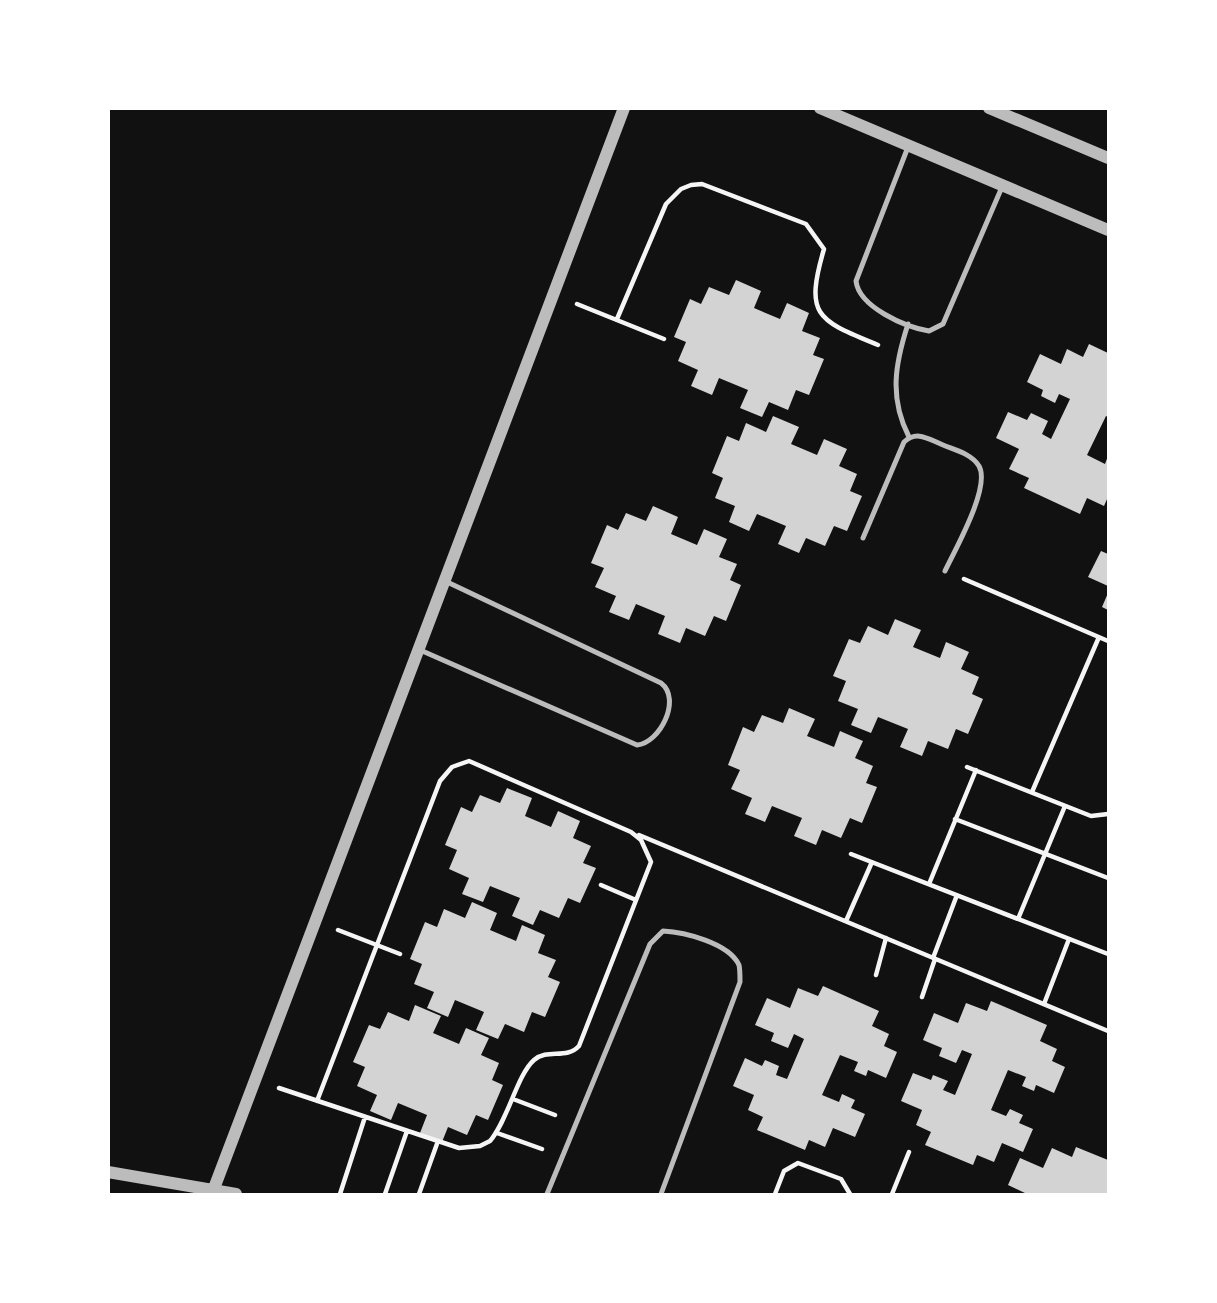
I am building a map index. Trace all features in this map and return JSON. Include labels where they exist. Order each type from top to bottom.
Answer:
[{"type":"street","points":[[213,1191],[442,580],[624,108]]},
{"type":"street","points":[[820,108],[1108,230]]},
{"type":"street","points":[[989,108],[1108,158]]},
{"type":"street","points":[[108,1172],[236,1195]]},
{"type":"lane","points":[[909,144],[856,281],[857,289],[867,304],[908,324],[929,331],[943,324],[1004,184]]},
{"type":"lane","points":[[908,324],[895,378],[896,400],[909,437]]},
{"type":"lane","points":[[863,538],[900,448],[909,437],[920,435],[967,455],[979,466],[982,475],[980,491],[946,571]]},
{"type":"lane","points":[[417,648],[637,745],[649,742],[658,734],[671,701],[669,691],[661,683],[442,580]]},
{"type":"lane","points":[[547,1195],[650,944],[663,931],[678,932],[726,950],[739,965],[740,982],[661,1195]]},
{"type":"path","points":[[617,319],[666,204],[681,189],[702,184],[806,224],[824,249],[814,281],[814,297],[819,312],[829,325],[899,354]]},
{"type":"path","points":[[553,295],[664,339]]},
{"type":"path","points":[[946,571],[1108,641]]},
{"type":"path","points":[[1032,792],[1100,637]]},
{"type":"path","points":[[317,1101],[440,781],[445,773],[460,762],[469,761],[631,832],[1108,1031]]},
{"type":"path","points":[[967,767],[1091,816],[1108,814]]},
{"type":"path","points":[[929,884],[975,770]]},
{"type":"path","points":[[1018,919],[1065,806]]},
{"type":"path","points":[[955,819],[1108,878]]},
{"type":"path","points":[[255,1080],[438,1141],[470,1149],[490,1141],[497,1133],[532,1062],[546,1054],[568,1054],[579,1046],[651,862],[641,840],[631,832]]},
{"type":"path","points":[[851,854],[1108,954]]},
{"type":"path","points":[[846,921],[872,862]]},
{"type":"path","points":[[601,885],[636,900]]},
{"type":"path","points":[[922,997],[957,895]]},
{"type":"path","points":[[315,920],[400,954]]},
{"type":"path","points":[[876,975],[886,938]]},
{"type":"path","points":[[1044,1004],[1069,939]]},
{"type":"path","points":[[513,1099],[576,1123]]},
{"type":"path","points":[[340,1195],[365,1117]]},
{"type":"path","points":[[385,1195],[407,1131]]},
{"type":"path","points":[[497,1133],[562,1157]]},
{"type":"path","points":[[419,1195],[438,1141]]},
{"type":"path","points":[[892,1195],[909,1152]]},
{"type":"path","points":[[775,1195],[784,1171],[798,1163],[841,1179],[850,1195]]},
{"type":"building","points":[[736,280],[761,291],[754,308],[780,319],[787,303],[809,313],[802,331],[820,338],[813,355],[824,359],[809,395],[796,390],[788,410],[769,402],[762,417],[740,408],[748,390],[719,378],[712,395],[691,386],[698,370],[678,361],[686,342],[674,337],[690,299],[701,304],[709,287],[729,295]]},
{"type":"building","points":[[1089,344],[1108,353],[1108,417],[1106,416],[1087,455],[1105,464],[1108,456],[1108,497],[1104,506],[1087,498],[1080,514],[1024,488],[1029,478],[1009,469],[1019,449],[996,438],[1008,412],[1027,420],[1031,413],[1048,421],[1042,434],[1051,439],[1070,399],[1059,394],[1055,403],[1041,396],[1043,390],[1027,382],[1040,354],[1061,364],[1067,349],[1083,357]]},
{"type":"building","points":[[773,416],[799,427],[791,444],[817,455],[824,439],[847,449],[839,466],[857,474],[850,491],[862,496],[847,531],[834,526],[825,546],[806,538],[799,553],[778,544],[786,526],[757,514],[749,531],[729,522],[735,506],[715,498],[723,478],[712,473],[727,436],[739,441],[746,423],[766,432]]},
{"type":"building","points":[[653,506],[678,517],[671,534],[697,545],[704,529],[727,539],[719,557],[737,564],[730,580],[741,585],[726,621],[714,616],[705,636],[686,628],[680,643],[658,634],[665,616],[636,604],[629,620],[609,612],[616,596],[595,587],[604,568],[591,563],[607,525],[618,530],[626,513],[646,521]]},
{"type":"building","points":[[1101,551],[1108,554],[1108,586],[1088,577]]},
{"type":"building","points":[[1108,593],[1108,610],[1102,607]]},
{"type":"building","points":[[895,619],[921,630],[913,647],[940,658],[946,642],[969,652],[961,669],[979,677],[972,694],[983,699],[968,734],[956,729],[948,749],[928,741],[922,756],[900,747],[908,729],[878,717],[871,733],[851,725],[858,709],[838,701],[846,681],[833,676],[849,639],[860,643],[868,626],[888,635]]},
{"type":"building","points":[[789,708],[815,719],[807,736],[834,747],[840,731],[863,741],[855,758],[873,766],[866,783],[877,787],[862,823],[850,818],[841,838],[822,830],[816,845],[794,836],[802,818],[772,806],[765,822],[745,814],[752,798],[731,789],[740,770],[728,765],[743,727],[754,732],[762,715],[783,723]]},
{"type":"building","points":[[507,788],[532,798],[525,816],[551,827],[558,811],[580,821],[573,838],[591,846],[583,863],[596,868],[580,903],[568,898],[559,918],[540,910],[533,925],[512,916],[520,898],[490,886],[483,902],[462,894],[469,878],[449,869],[457,850],[445,845],[461,807],[472,812],[480,795],[500,803]]},
{"type":"building","points":[[472,902],[497,913],[490,930],[516,941],[522,925],[545,935],[538,953],[556,960],[548,977],[560,982],[545,1017],[532,1012],[524,1032],[505,1024],[498,1039],[476,1030],[484,1012],[455,1000],[448,1017],[427,1008],[434,992],[414,984],[422,964],[410,959],[425,922],[437,927],[444,909],[465,918]]},
{"type":"building","points":[[823,986],[879,1011],[872,1026],[889,1034],[884,1046],[897,1052],[886,1078],[868,1070],[866,1076],[854,1071],[858,1062],[840,1055],[822,1095],[839,1102],[842,1094],[855,1100],[851,1108],[865,1114],[855,1137],[833,1128],[825,1147],[809,1140],[805,1150],[757,1130],[763,1117],[748,1110],[754,1095],[733,1086],[745,1058],[762,1066],[765,1060],[779,1066],[776,1075],[787,1079],[804,1039],[794,1034],[788,1048],[771,1041],[774,1033],[755,1025],[767,998],[790,1008],[798,988],[818,996]]},
{"type":"building","points":[[991,1001],[1047,1025],[1040,1041],[1057,1049],[1052,1061],[1065,1067],[1054,1093],[1036,1085],[1034,1091],[1022,1086],[1026,1077],[1008,1070],[991,1110],[1006,1116],[1010,1109],[1023,1115],[1019,1123],[1033,1129],[1023,1152],[1002,1143],[994,1162],[977,1155],[973,1165],[925,1145],[931,1132],[916,1125],[922,1110],[901,1101],[913,1073],[931,1080],[933,1075],[948,1081],[943,1090],[955,1095],[972,1054],[962,1050],[956,1063],[939,1056],[942,1048],[923,1040],[934,1013],[958,1023],[966,1003],[987,1011]]},
{"type":"building","points":[[415,1005],[441,1016],[433,1033],[459,1044],[466,1028],[489,1038],[481,1055],[499,1063],[492,1080],[503,1085],[488,1120],[476,1115],[467,1135],[448,1127],[442,1142],[420,1133],[427,1115],[398,1103],[391,1120],[370,1111],[377,1095],[357,1086],[365,1067],[353,1062],[369,1025],[380,1029],[388,1012],[409,1021]]},
{"type":"building","points":[[1076,1147],[1108,1160],[1108,1194],[1027,1194],[1008,1185],[1020,1158],[1043,1168],[1052,1148],[1072,1157]]}]
